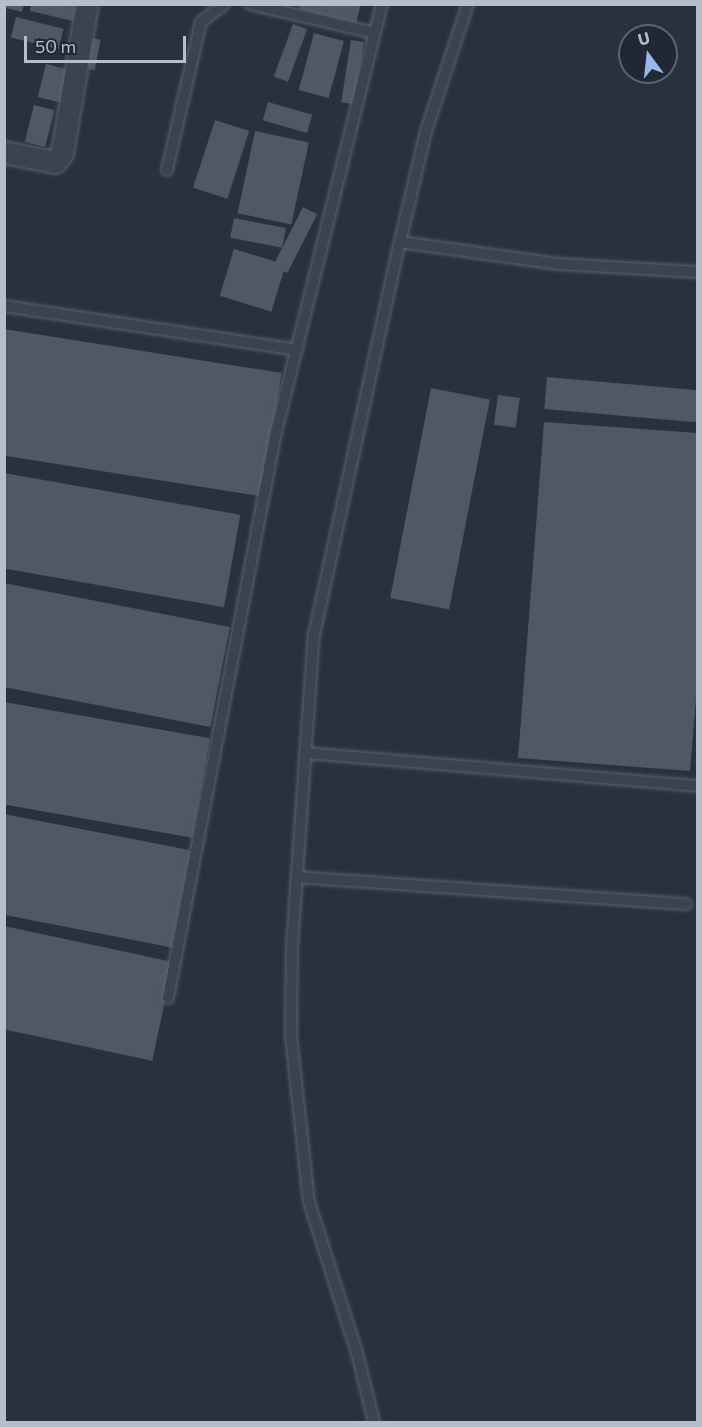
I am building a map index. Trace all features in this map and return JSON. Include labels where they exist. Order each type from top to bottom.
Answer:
[{"type":"street","points":[[4,152],[55,162],[62,153],[87,4]]},
{"type":"lane","points":[[167,170],[201,22],[224,4]]},
{"type":"lane","points":[[250,4],[375,33]]},
{"type":"lane","points":[[168,999],[276,432],[382,4]]},
{"type":"lane","points":[[374,1422],[357,1353],[309,1202],[291,1036],[297,877],[305,753],[314,635],[426,131],[468,4]]},
{"type":"lane","points":[[400,242],[558,264],[698,272]]},
{"type":"lane","points":[[4,306],[297,350]]},
{"type":"lane","points":[[305,753],[698,786]]},
{"type":"lane","points":[[297,877],[686,904]]},
{"type":"building","points":[[6,4],[24,4],[22,12],[5,8]]},
{"type":"building","points":[[31,4],[77,4],[73,21],[30,11]]},
{"type":"building","points":[[300,4],[361,4],[356,23],[299,9]]},
{"type":"building","points":[[16,17],[64,29],[58,49],[11,37]]},
{"type":"building","points":[[293,24],[307,29],[288,82],[274,77]]},
{"type":"building","points":[[314,33],[344,41],[329,98],[299,90]]},
{"type":"building","points":[[86,37],[101,40],[95,70],[80,67]]},
{"type":"building","points":[[351,40],[364,42],[354,104],[341,102]]},
{"type":"building","points":[[46,64],[74,71],[66,104],[38,97]]},
{"type":"building","points":[[268,102],[312,115],[307,133],[263,120]]},
{"type":"building","points":[[34,105],[54,110],[45,147],[25,142]]},
{"type":"building","points":[[215,120],[249,131],[227,199],[193,188]]},
{"type":"building","points":[[255,131],[309,142],[291,225],[238,213]]},
{"type":"building","points":[[303,207],[317,214],[287,273],[273,266]]},
{"type":"building","points":[[234,218],[286,228],[282,248],[230,238]]},
{"type":"building","points":[[234,249],[286,265],[271,312],[220,296]]},
{"type":"building","points":[[4,329],[282,373],[262,496],[4,456]]},
{"type":"building","points":[[547,377],[698,390],[696,422],[544,409]]},
{"type":"building","points":[[431,388],[490,399],[449,610],[390,598]]},
{"type":"building","points":[[498,395],[520,398],[516,428],[494,425]]},
{"type":"building","points":[[544,422],[698,433],[698,675],[690,771],[518,758]]},
{"type":"building","points":[[4,473],[240,515],[224,607],[4,568]]},
{"type":"building","points":[[4,583],[230,627],[210,727],[4,687]]},
{"type":"building","points":[[4,702],[210,738],[192,838],[4,805]]},
{"type":"building","points":[[4,814],[191,850],[172,947],[4,915]]},
{"type":"building","points":[[4,926],[173,962],[152,1061],[4,1029]]}]
